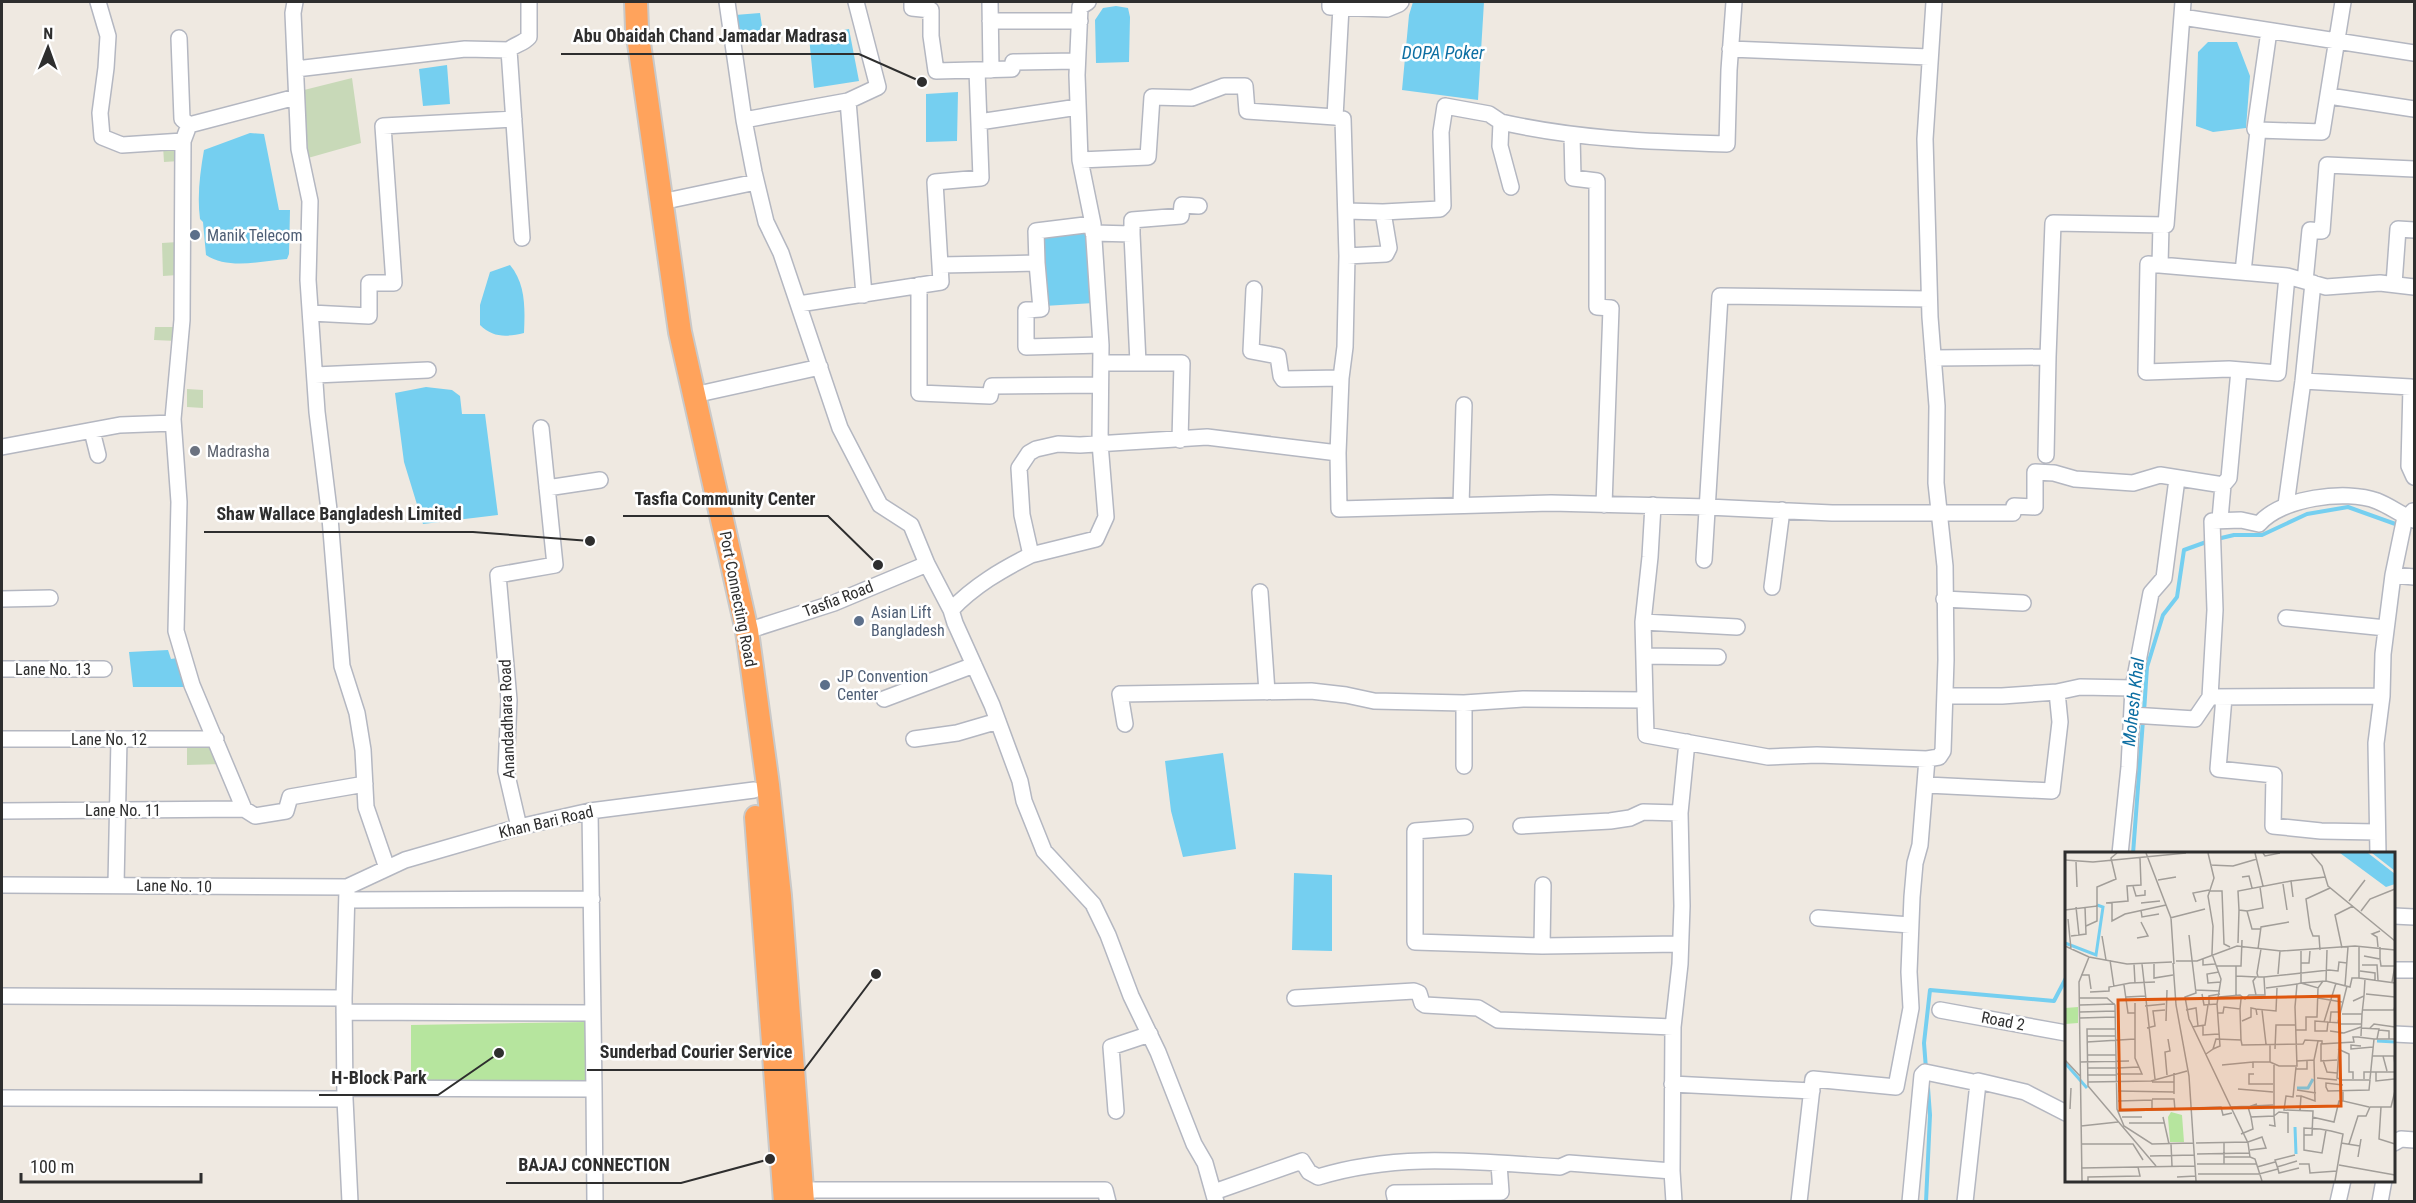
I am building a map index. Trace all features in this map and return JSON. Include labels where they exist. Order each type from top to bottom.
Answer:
[{"type":"highway","name":"Port Connecting Road","points":[[624,2],[629,63],[664,324],[724,589],[754,790],[793,1196]]},
{"type":"highway","name":"Port Connecting Road","points":[[636,2],[637,29],[673,294],[747,631],[768,785],[780,896],[793,1196]]},
{"type":"street","points":[[98,2],[108,36],[100,113],[102,137],[122,145],[183,141]]},
{"type":"street","points":[[295,2],[293,13],[299,148],[310,201],[308,280],[342,666],[357,713],[366,807],[387,868]]},
{"type":"street","points":[[296,69],[465,49],[508,50],[513,45],[525,42],[529,37],[529,2]]},
{"type":"street","points":[[727,2],[744,120],[766,222],[781,253],[840,428],[880,505],[910,525],[951,610],[998,721],[1020,781],[1024,801],[1044,851],[1093,904],[1118,956],[1131,996],[1150,1034],[1194,1144],[1204,1163],[1215,1197],[1302,1161],[1309,1172],[1317,1177],[1342,1170],[1419,1161],[1455,1160],[1560,1167],[1569,1163],[1672,1171]]},
{"type":"street","points":[[744,120],[848,101],[878,87],[856,2]]},
{"type":"street","points":[[912,2],[912,8],[931,10],[931,36],[936,71],[1012,69],[1013,62],[1077,61]]},
{"type":"street","points":[[799,304],[941,282],[936,182],[981,178],[979,122],[990,2]]},
{"type":"street","points":[[951,610],[965,595],[984,581],[1031,555],[1096,539],[1106,517],[1100,443],[1101,345],[1093,228],[1080,160],[1078,107],[1077,61],[1080,7],[1088,2]]},
{"type":"street","points":[[1335,117],[1336,4],[1387,9],[1401,2]]},
{"type":"street","points":[[1346,211],[1383,212],[1440,209],[1443,206],[1441,132],[1444,106],[1489,114],[1502,122],[1572,135],[1630,142],[1727,144],[1734,2]]},
{"type":"street","points":[[1653,505],[1643,622],[1646,735],[1768,757],[1817,755],[1939,758],[1943,751],[1946,696],[1944,546],[1936,483],[1937,406],[1929,299],[1925,139],[1934,2]]},
{"type":"street","points":[[2046,455],[2053,223],[2166,225],[2183,2]]},
{"type":"street","points":[[2269,31],[2254,129],[2322,132],[2343,2]]},
{"type":"street","points":[[2182,17],[2415,53]]},
{"type":"street","points":[[990,21],[1080,21]]},
{"type":"street","points":[[179,38],[182,119],[189,125]]},
{"type":"street","points":[[1730,49],[1929,57]]},
{"type":"street","points":[[508,50],[522,237]]},
{"type":"street","points":[[1080,160],[1148,157],[1152,98],[1192,98],[1224,86],[1245,86],[1247,111],[1343,119],[1347,255],[1345,347],[1341,378],[1338,453],[1339,509],[1551,503],[1832,513],[2013,513],[2014,506],[2035,507],[2035,472],[2054,473],[2075,479],[2133,483],[2160,475],[2223,485]]},
{"type":"street","points":[[2329,96],[2415,109]]},
{"type":"street","points":[[189,125],[296,97]]},
{"type":"street","points":[[848,101],[864,295]]},
{"type":"street","points":[[979,122],[1078,107]]},
{"type":"street","points":[[311,313],[369,316],[369,283],[394,283],[383,126],[514,119]]},
{"type":"street","points":[[1502,122],[1500,146],[1512,188]]},
{"type":"street","points":[[189,125],[183,141],[182,320],[173,423],[179,502],[176,631],[192,685],[244,809]]},
{"type":"street","points":[[2243,272],[2258,130]]},
{"type":"street","points":[[1572,135],[1573,178],[1597,181],[1598,307],[1611,308],[1604,505]]},
{"type":"street","points":[[2286,505],[2304,381],[2310,230],[2322,231],[2327,165],[2415,169]]},
{"type":"street","points":[[661,202],[756,182]]},
{"type":"street","points":[[1138,363],[1132,220],[1181,216],[1182,206],[1199,206]]},
{"type":"street","points":[[1347,255],[1386,254],[1389,248],[1383,212]]},
{"type":"street","points":[[2160,265],[2161,225]]},
{"type":"street","points":[[1101,345],[1026,347],[1026,310],[1041,309],[1036,231],[1093,228],[1132,234]]},
{"type":"street","points":[[2394,284],[2398,229],[2415,230]]},
{"type":"street","points":[[940,265],[1037,263]]},
{"type":"street","points":[[2287,276],[2278,373],[2239,370],[2146,372],[2148,264],[2287,276],[2326,287],[2380,283],[2415,287]]},
{"type":"street","points":[[919,285],[919,393],[990,396],[992,386],[1100,385]]},
{"type":"street","points":[[1254,289],[1251,351],[1278,356],[1283,380],[1341,378]]},
{"type":"street","points":[[1704,560],[1720,296],[1929,299]]},
{"type":"street","points":[[1933,358],[2048,357]]},
{"type":"street","points":[[1101,363],[1182,363],[1180,440]]},
{"type":"street","points":[[694,394],[820,367]]},
{"type":"street","points":[[315,375],[428,369]]},
{"type":"street","points":[[2220,519],[2223,485],[2229,478],[2239,370]]},
{"type":"street","points":[[2304,381],[2411,387],[2414,399],[2409,466],[2415,477]]},
{"type":"street","points":[[1461,505],[1464,405]]},
{"type":"street","points":[[2,447],[120,425],[173,423]]},
{"type":"street","points":[[541,428],[547,488],[600,480]]},
{"type":"street","points":[[92,431],[98,455]]},
{"type":"street","points":[[1031,555],[1022,515],[1019,468],[1029,453],[1036,449],[1058,444],[1080,445],[1207,437],[1338,453]]},
{"type":"street","points":[[2120,852],[2129,767],[2133,688],[2151,592],[2164,578],[2177,479]]},
{"type":"street","name":"Anandadhara Road","points":[[519,827],[506,771],[509,700],[498,575],[555,565],[547,488]]},
{"type":"street","points":[[2377,832],[2321,831],[2273,826],[2274,776],[2218,769],[2212,521],[2241,520],[2259,524],[2264,518],[2286,505],[2333,497],[2360,496],[2379,501],[2412,516],[2393,575],[2386,628],[2382,696],[2376,743],[2378,852]]},
{"type":"street","points":[[1772,587],[1782,510]]},
{"type":"street","name":"Tasfia Road","points":[[747,631],[834,603],[927,564]]},
{"type":"street","points":[[2393,575],[2415,577]]},
{"type":"street","points":[[1260,592],[1267,692]]},
{"type":"street","points":[[2,598],[50,598]]},
{"type":"street","points":[[1944,599],[2023,603]]},
{"type":"street","points":[[2286,618],[2386,628]]},
{"type":"street","points":[[1643,622],[1737,627]]},
{"type":"street","points":[[1644,656],[1718,657]]},
{"type":"street","points":[[884,699],[974,665]]},
{"type":"street","name":"Lane No. 13","points":[[2,669],[104,669]]},
{"type":"street","points":[[1946,696],[2002,696],[2057,692],[2080,687],[2133,688]]},
{"type":"street","points":[[1125,724],[1120,694],[1311,691],[1374,701],[1464,703],[1523,699],[1645,700]]},
{"type":"street","points":[[1927,785],[2052,791],[2060,722],[2057,692]]},
{"type":"street","points":[[2132,715],[2195,719],[2217,697],[2382,696]]},
{"type":"street","points":[[1464,703],[1464,766]]},
{"type":"street","points":[[914,739],[957,733],[998,721]]},
{"type":"street","name":"Lane No. 12","points":[[2,739],[216,739]]},
{"type":"street","points":[[116,885],[118,739]]},
{"type":"street","points":[[1674,1202],[1672,1171],[1673,1027],[1680,944],[1680,813],[1687,742]]},
{"type":"street","points":[[1799,1202],[1813,1079],[1896,1087],[1911,1008],[1910,925],[1927,785],[1928,759]]},
{"type":"street","name":"Lane No. 11","points":[[2,811],[244,809],[255,816],[286,811],[290,797],[365,784]]},
{"type":"street","name":"Khan Bari Road","points":[[347,894],[387,868],[405,860],[519,827],[590,811],[754,790]]},
{"type":"street","points":[[590,811],[595,1202]]},
{"type":"street","points":[[1521,826],[1610,821],[1630,818],[1643,812],[1680,813]]},
{"type":"street","points":[[1465,827],[1415,831],[1415,942],[1542,946],[1680,944]]},
{"type":"street","name":"Lane No. 10","points":[[2,885],[116,885],[347,894],[592,899]]},
{"type":"street","points":[[1542,946],[1543,885]]},
{"type":"street","points":[[347,894],[344,1005],[350,1202]]},
{"type":"street","points":[[2395,916],[2415,917]]},
{"type":"street","points":[[1818,918],[1910,925]]},
{"type":"street","points":[[2395,970],[2415,970]]},
{"type":"street","points":[[1295,998],[1414,991],[1419,993],[1425,1005],[1478,1008],[1498,1020],[1673,1027]]},
{"type":"street","points":[[2,996],[593,1013]]},
{"type":"street","name":"Road 2","points":[[1940,1010],[2065,1033]]},
{"type":"street","points":[[1116,1111],[1110,1047],[1150,1034]]},
{"type":"street","points":[[2395,1034],[2415,1035]]},
{"type":"street","points":[[1910,1202],[1922,1075],[1925,1072],[2025,1092],[2065,1112]]},
{"type":"street","points":[[1965,1202],[1978,1083]]},
{"type":"street","points":[[1672,1084],[1812,1091]]},
{"type":"street","points":[[2,1098],[594,1089]]},
{"type":"street","points":[[2395,1142],[2401,1139],[2415,1140]]},
{"type":"street","points":[[1396,1202],[1394,1193],[1502,1197],[1499,1164]]},
{"type":"street","points":[[2338,1202],[2343,1182]]},
{"type":"street","points":[[2380,1202],[2385,1182]]},
{"type":"street","points":[[793,1196],[1105,1190],[1108,1202]]},
{"type":"green space","points":[[352,78],[361,143],[308,158],[304,90]]},
{"type":"green space","points":[[180,144],[180,161],[164,162],[163,146]]},
{"type":"green space","points":[[178,242],[178,275],[163,276],[162,243]]},
{"type":"green space","points":[[155,327],[176,327],[176,341],[154,340]]},
{"type":"green space","points":[[187,389],[203,390],[203,408],[187,407]]},
{"type":"green space","points":[[215,747],[222,764],[187,765],[187,748]]},
{"type":"green space","points":[[586,1022],[587,1080],[411,1082],[411,1025]]},
{"type":"water","name":"DOPA Poker","points":[[1413,2],[1484,2],[1478,100],[1402,90],[1409,15]]},
{"type":"water","points":[[1116,6],[1128,8],[1130,17],[1129,62],[1096,63],[1095,20],[1103,8]]},
{"type":"water","points":[[760,13],[762,26],[760,30],[749,35],[748,30],[744,30],[744,34],[739,35],[735,15]]},
{"type":"water","points":[[849,29],[859,81],[814,88],[809,37]]},
{"type":"water","points":[[2208,42],[2237,42],[2250,76],[2246,128],[2213,132],[2196,126],[2198,52]]},
{"type":"water","points":[[447,65],[450,104],[423,106],[419,69]]},
{"type":"water","points":[[958,92],[957,141],[926,142],[926,94]]},
{"type":"water","points":[[250,133],[264,134],[279,210],[290,210],[289,254],[287,259],[245,263],[215,260],[206,255],[203,222],[200,219],[200,176],[204,150]]},
{"type":"water","points":[[1089,229],[1094,303],[1044,306],[1039,234]]},
{"type":"water","points":[[510,265],[522,289],[524,333],[500,335],[480,325],[480,305],[490,272]]},
{"type":"water","points":[[426,387],[452,390],[460,396],[462,414],[485,414],[498,515],[423,524],[404,462],[395,393]]},
{"type":"water","points":[[168,650],[171,659],[177,658],[186,687],[133,687],[129,652]]},
{"type":"water","points":[[1223,753],[1236,849],[1183,857],[1171,811],[1165,761]]},
{"type":"water","points":[[1294,873],[1332,875],[1332,951],[1292,950]]},
{"type":"waterway","name":"Mohesh Khal","points":[[2217,539],[2234,535],[2262,535],[2307,514],[2348,507],[2401,526]]},
{"type":"waterway","name":"Mohesh Khal","points":[[2144,712],[2147,667],[2163,615],[2177,597],[2184,550],[2209,541]]},
{"type":"waterway","name":"Mohesh Khal","points":[[2133,852],[2143,720]]},
{"type":"waterway","name":"Mohesh Khal","points":[[1926,1069],[1924,1043],[1930,990],[2054,1001],[2065,980]]},
{"type":"waterway","name":"Mohesh Khal","points":[[1926,1202],[1930,1115],[1928,1088]]},
{"type":"place","name":"Abu Obaidah Chand Jamadar Madrasa","points":[[922,82]]},
{"type":"place","name":"Manik Telecom","points":[[195,235]]},
{"type":"place","name":"Madrasha","points":[[195,451]]},
{"type":"place","name":"Shaw Wallace Bangladesh Limited","points":[[590,541]]},
{"type":"place","name":"Tasfia Community Center","points":[[878,565]]},
{"type":"place","name":"Asian Lift Bangladesh","points":[[859,621]]},
{"type":"place","name":"JP Convention Center","points":[[825,685]]},
{"type":"place","name":"Sunderbad Courier Service","points":[[876,974]]},
{"type":"place","name":"H-Block Park","points":[[499,1053]]},
{"type":"place","name":"BAJAJ CONNECTION","points":[[770,1159]]}]
